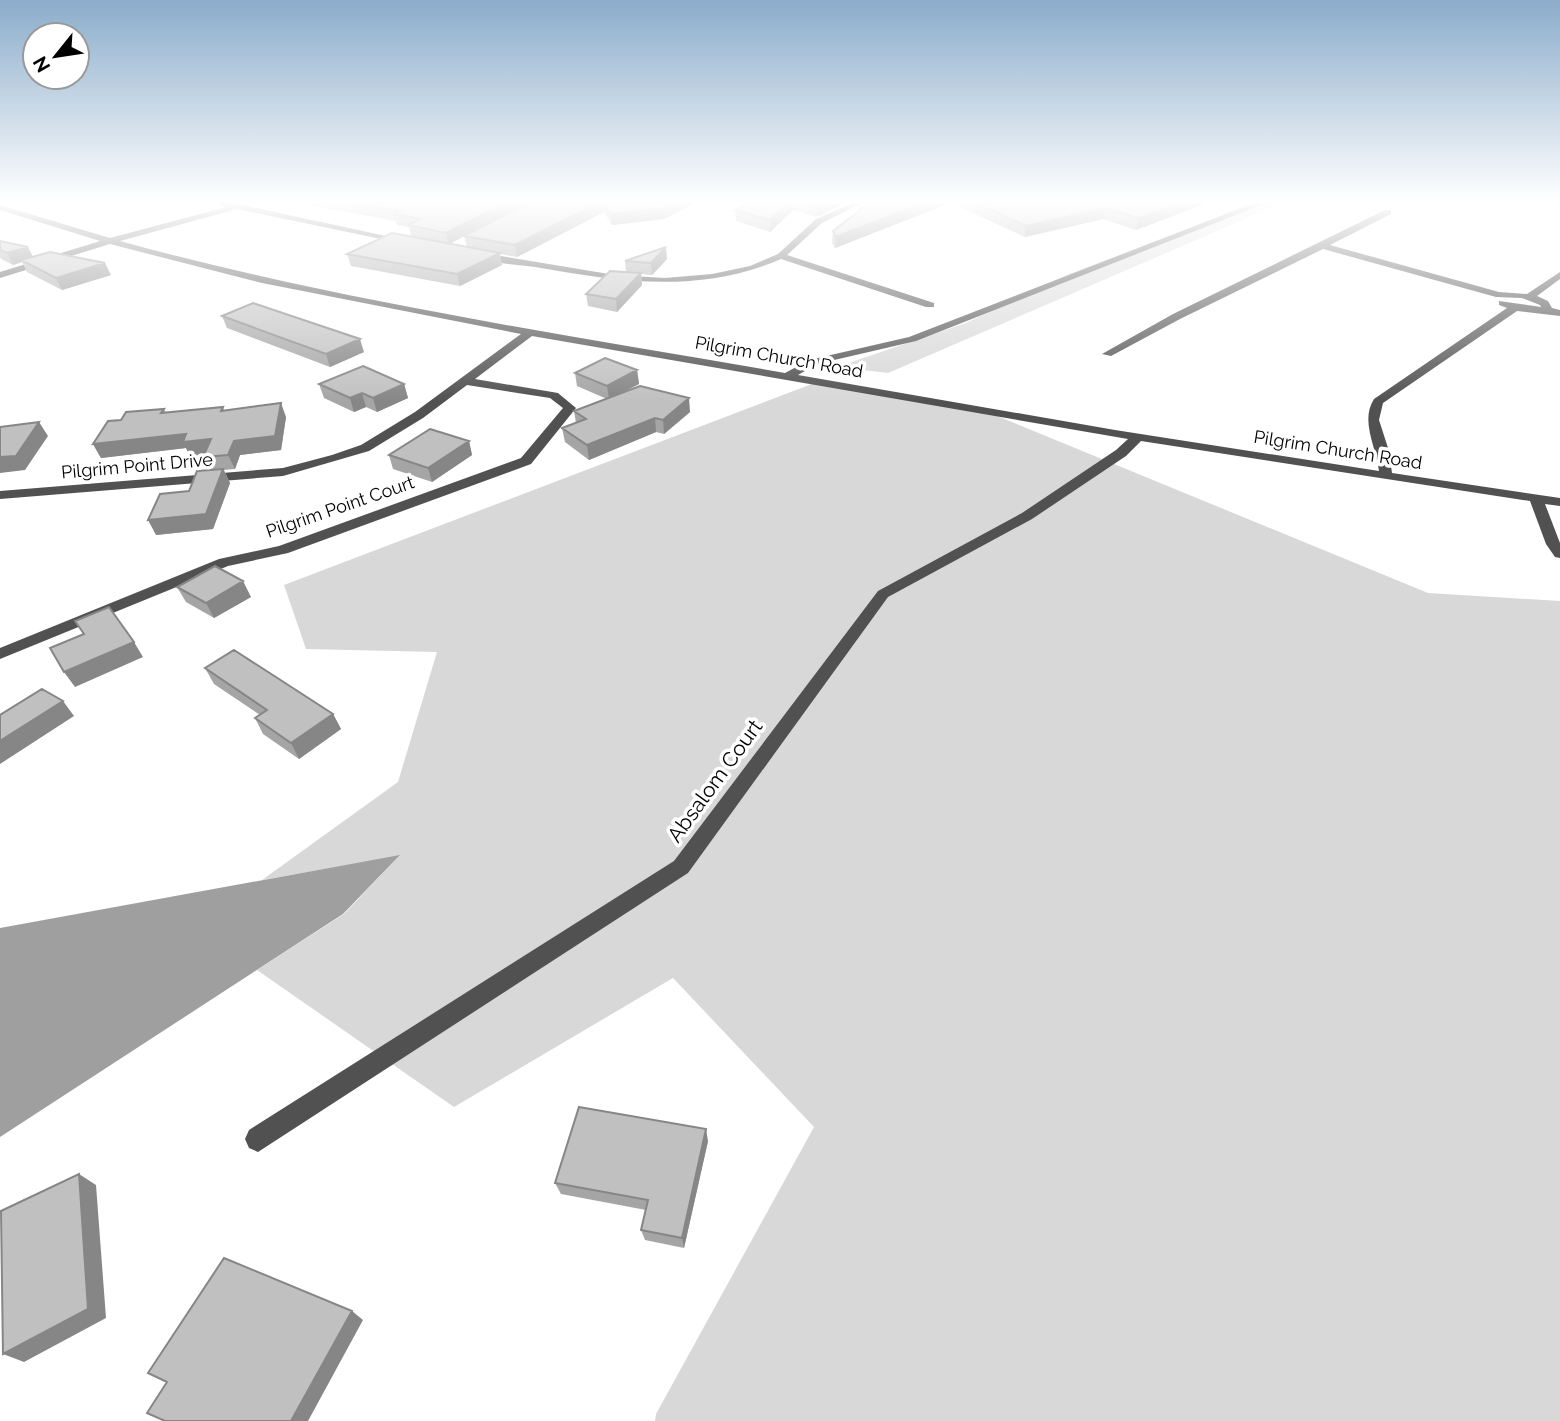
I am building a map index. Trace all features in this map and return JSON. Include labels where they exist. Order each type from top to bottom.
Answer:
[{"type":"street","points":[[0,275],[18,269]]},
{"type":"street","name":"Pilgrim Church Road","points":[[227,269],[321,292],[530,333],[1138,437],[1560,502]]},
{"type":"street","points":[[563,269],[615,278],[665,281],[712,277],[747,269]]},
{"type":"street","points":[[821,269],[930,305]]},
{"type":"street","points":[[787,376],[813,362],[912,339],[1091,269]]},
{"type":"street","points":[[1107,354],[1183,313],[1278,269]]},
{"type":"street","points":[[1406,269],[1499,295],[1516,294],[1529,297],[1544,303],[1547,309]]},
{"type":"street","points":[[1529,297],[1560,275]]},
{"type":"street","points":[[1499,295],[1499,300],[1514,308],[1536,311],[1547,309],[1560,313]]},
{"type":"street","points":[[1386,475],[1382,450],[1372,420],[1372,410],[1378,401],[1514,308]]},
{"type":"street","name":"Pilgrim Point Drive","points":[[0,495],[283,472],[365,448],[419,415],[530,333]]},
{"type":"street","name":"Pilgrim Point Court","points":[[0,654],[224,562],[283,550],[526,460],[570,408],[554,396],[466,381]]},
{"type":"street","name":"Absalom Court","points":[[258,1139],[681,867],[883,594],[1027,516],[1121,453],[1138,437]]},
{"type":"street","points":[[1536,499],[1553,544],[1560,554]]},
{"type":"shaded area","points":[[1081,269],[1128,269],[888,373],[837,367],[966,323]]},
{"type":"shaded area","points":[[817,382],[985,411],[1428,593],[1560,601],[1560,1421],[655,1421],[656,1414],[814,1127],[673,978],[454,1107],[257,970],[344,914],[399,856],[262,880],[398,782],[437,652],[306,649],[284,585]]},
{"type":"shaded area","points":[[400,855],[343,914],[0,1137],[0,928]]},
{"type":"building","points":[[39,269],[84,269],[56,278]]},
{"type":"building","points":[[431,269],[467,269],[457,274]]},
{"type":"building","points":[[610,271],[641,273],[616,299],[586,294]]},
{"type":"building","points":[[253,303],[360,339],[326,354],[222,316]]},
{"type":"building","points":[[605,358],[637,370],[607,386],[575,373]]},
{"type":"building","points":[[363,366],[404,384],[373,398],[362,393],[350,398],[319,384]]},
{"type":"building","points":[[640,386],[689,398],[663,420],[655,418],[587,445],[562,428],[586,419],[574,411]]},
{"type":"building","points":[[281,403],[275,436],[234,441],[228,455],[203,457],[211,439],[183,442],[186,434],[93,444],[108,421],[121,420],[126,412],[164,409],[161,413],[223,407],[221,411]]},
{"type":"building","points":[[39,422],[16,456],[0,457],[0,427]]},
{"type":"building","points":[[430,429],[469,441],[428,468],[389,455]]},
{"type":"building","points":[[223,469],[206,514],[148,520],[160,494],[189,491],[197,471]]},
{"type":"building","points":[[215,566],[243,581],[206,603],[177,587]]},
{"type":"building","points":[[109,607],[134,642],[64,672],[50,648],[84,634],[75,621]]},
{"type":"building","points":[[234,650],[333,714],[291,743],[255,718],[267,710],[205,668]]},
{"type":"building","points":[[42,689],[63,701],[0,741],[0,715]]},
{"type":"building","points":[[579,1107],[706,1129],[682,1238],[641,1230],[648,1200],[555,1183]]},
{"type":"building","points":[[79,1174],[88,1309],[3,1354],[1,1211]]},
{"type":"building","points":[[224,1258],[352,1311],[291,1421],[165,1421],[147,1413],[167,1382],[148,1373]]}]
